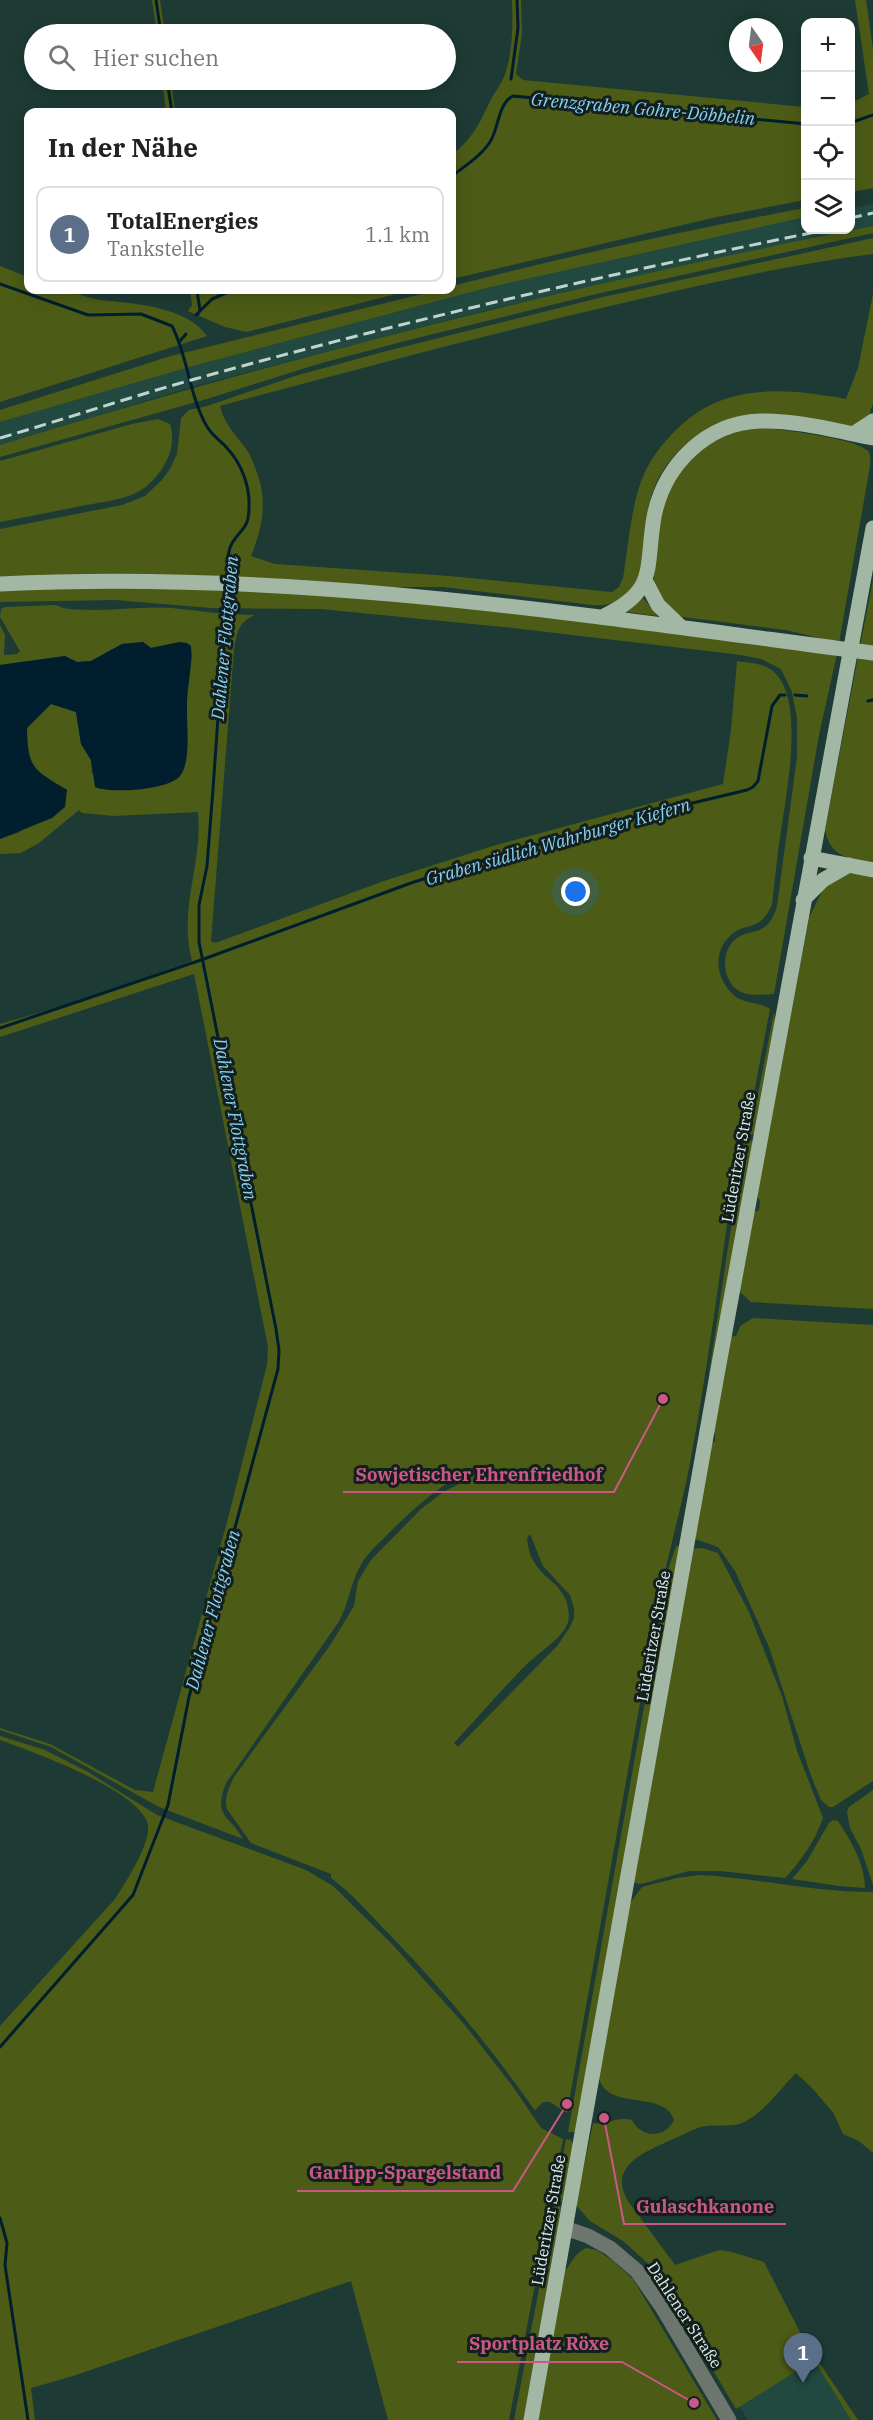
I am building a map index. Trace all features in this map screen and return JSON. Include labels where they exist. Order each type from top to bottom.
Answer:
[{"type":"main road","points":[[681,627],[658,605],[646,582],[654,518],[662,490],[679,462],[701,441],[733,426],[760,421],[777,421],[873,438]]},
{"type":"main road","points":[[853,434],[873,421]]},
{"type":"main road","name":"Lüderitzer Straße","points":[[531,2420],[803,900],[873,528]]},
{"type":"main road","points":[[0,584],[138,580],[217,581],[443,597],[873,653]]},
{"type":"main road","points":[[602,617],[626,604],[646,582]]},
{"type":"main road","points":[[812,858],[873,870]]},
{"type":"main road","points":[[803,900],[824,880],[849,865]]},
{"type":"street","name":"Dahlener Straße","points":[[565,2228],[588,2236],[610,2248],[637,2271],[662,2307],[729,2420]]},
{"type":"shaded area","points":[[873,204],[873,226],[855,230],[855,207]]},
{"type":"shaded area","points":[[801,217],[801,234],[836,234],[492,309],[198,385],[0,445],[0,422],[193,366],[486,288]]},
{"type":"shaded area","points":[[814,2360],[851,2420],[748,2420],[739,2406]]},
{"type":"green space","points":[[152,0],[160,0],[164,24],[156,24]]},
{"type":"green space","points":[[512,0],[521,0],[522,33],[516,74],[523,80],[801,107],[801,201],[717,217],[456,278],[456,151],[475,130],[502,82],[509,61],[512,40]]},
{"type":"green space","points":[[855,0],[866,0],[873,50],[873,188],[855,191],[855,101],[869,94]]},
{"type":"green space","points":[[163,90],[172,90],[174,108],[166,108]]},
{"type":"green space","points":[[801,209],[801,218],[486,288],[193,366],[0,422],[0,410],[171,356],[422,294],[456,294],[456,285],[584,254]]},
{"type":"green space","points":[[873,226],[873,233],[596,294],[318,364],[207,399],[0,457],[0,445],[325,352],[652,272],[833,234],[855,234],[855,230]]},
{"type":"green space","points":[[873,238],[873,254],[777,269],[714,282],[469,340],[220,406],[227,424],[251,456],[260,481],[263,502],[261,524],[251,556],[275,564],[449,576],[612,592],[619,587],[623,578],[638,490],[645,472],[665,442],[694,415],[734,396],[777,391],[846,399],[858,368],[873,294],[871,417],[854,426],[847,426],[761,414],[723,422],[690,441],[664,469],[655,486],[647,514],[641,574],[634,587],[616,602],[592,605],[443,587],[392,587],[246,577],[112,574],[0,577],[0,529],[122,505],[145,496],[170,469],[177,454],[181,418],[189,410],[295,376],[379,353],[603,297]]},
{"type":"green space","points":[[0,266],[24,275],[24,294],[78,294],[96,299],[159,308],[186,318],[207,336],[0,402]]},
{"type":"green space","points":[[191,294],[396,294],[246,332],[225,327],[188,311],[192,305]]},
{"type":"green space","points":[[158,419],[170,424],[172,444],[165,464],[144,488],[118,499],[0,522],[0,461],[132,424]]},
{"type":"green space","points":[[758,427],[834,438],[850,442],[869,452],[870,466],[839,643],[786,630],[683,617],[666,606],[655,588],[655,561],[663,506],[679,472],[695,455],[714,442]]},
{"type":"green space","points":[[873,580],[873,647],[860,646]]},
{"type":"green space","points":[[144,586],[409,600],[837,654],[819,735],[774,994],[748,994],[737,990],[729,980],[725,962],[731,944],[740,936],[766,926],[772,919],[777,906],[797,757],[797,718],[792,692],[781,669],[761,659],[741,655],[513,628],[321,609],[211,608],[115,600],[0,602],[0,590]]},
{"type":"green space","points":[[642,599],[658,616],[625,612]]},
{"type":"green space","points":[[56,605],[69,609],[93,610],[172,608],[255,615],[241,625],[234,650],[211,941],[215,943],[384,881],[496,845],[723,784],[731,730],[737,661],[767,667],[775,673],[784,687],[789,705],[791,749],[772,905],[762,920],[730,936],[720,951],[719,959],[724,984],[736,997],[770,1009],[753,1098],[741,1130],[691,1458],[656,1613],[567,2113],[550,2102],[543,2102],[535,2110],[483,2040],[447,1997],[362,1905],[331,1878],[331,1874],[251,1843],[226,1805],[234,1777],[331,1644],[354,1606],[358,1581],[371,1560],[421,1509],[442,1493],[477,1474],[475,1466],[438,1490],[416,1508],[394,1527],[364,1560],[338,1623],[226,1783],[222,1794],[222,1809],[243,1839],[159,1807],[51,1747],[0,1730],[0,1728],[50,1744],[135,1790],[153,1792],[227,1522],[267,1365],[268,1347],[194,974],[0,1037],[0,1024],[60,1007],[192,961],[188,941],[188,923],[199,831],[198,812],[114,816],[82,813],[79,810],[39,843],[21,853],[0,854],[0,839],[20,832],[67,790],[47,778],[35,767],[29,752],[27,728],[51,704],[76,712],[81,744],[91,760],[92,774],[186,763],[187,701],[192,654],[162,646],[151,648],[143,642],[122,644],[91,661],[77,662],[65,656],[0,665],[0,625],[5,635],[4,655],[17,654],[20,651],[0,617],[1,609]],"holes":[[[530,1534],[543,1566],[570,1595],[574,1608],[574,1618],[570,1627],[558,1645],[458,1747],[454,1743],[526,1665],[556,1640],[568,1622],[568,1608],[563,1594],[533,1561],[527,1538]]]},
{"type":"green space","points":[[858,657],[873,659],[873,863],[849,858],[836,851],[825,830]]},
{"type":"green space","points":[[848,873],[873,876],[873,1309],[751,1302],[740,1292],[740,1284],[754,1212],[759,1210],[760,1202],[757,1195],[809,918],[824,887]]},
{"type":"green space","points":[[774,1012],[775,1022],[756,1132],[751,1135],[746,1133],[757,1099]]},
{"type":"green space","points":[[744,1141],[753,1142],[711,1374],[709,1374]]},
{"type":"green space","points":[[753,1318],[873,1325],[873,1781],[833,1807],[829,1807],[821,1800],[769,1647],[735,1571],[718,1547],[695,1539],[710,1445],[715,1441],[713,1431],[729,1337],[736,1336],[740,1326]]},
{"type":"green space","points":[[676,1546],[680,1547],[575,2132],[568,2132],[669,1567]]},
{"type":"green space","points":[[702,1548],[718,1553],[749,1612],[782,1696],[797,1751],[823,1818],[807,1850],[785,1878],[720,1871],[689,1871],[641,1884],[635,1883],[692,1549]]},
{"type":"green space","points":[[0,1736],[45,1750],[88,1772],[157,1815],[306,1870],[333,1886],[391,1943],[464,2024],[511,2084],[541,2128],[563,2139],[509,2420],[388,2420],[351,2281],[73,2376],[31,2388],[35,2420],[0,2420],[0,2026],[115,1899],[142,1852],[148,1825],[141,1812],[127,1799],[107,1786],[59,1763],[0,1740]]},
{"type":"green space","points":[[873,1790],[873,1885],[861,1849],[850,1828],[847,1812],[849,1807]]},
{"type":"green space","points":[[833,1820],[838,1821],[856,1853],[863,1870],[865,1888],[792,1879],[807,1861]]},
{"type":"green space","points":[[699,1875],[830,1890],[873,1892],[873,2153],[859,2141],[843,2134],[834,2114],[796,2073],[753,2117],[735,2125],[707,2126],[689,2131],[640,2155],[626,2169],[622,2178],[623,2189],[628,2201],[675,2265],[719,2250],[764,2262],[804,2340],[858,2420],[851,2420],[814,2360],[736,2409],[652,2267],[623,2241],[590,2221],[576,2205],[593,2123],[620,2119],[632,2120],[641,2130],[653,2134],[665,2131],[674,2120],[668,2111],[659,2105],[612,2094],[604,2088],[599,2077],[630,1903],[642,1887]]},
{"type":"green space","points":[[566,2139],[571,2140],[573,2144],[562,2202],[555,2201]]},
{"type":"green space","points":[[555,2205],[561,2207],[524,2420],[514,2420]]},
{"type":"green space","points":[[586,2248],[597,2250],[633,2279],[717,2420],[537,2420],[563,2273],[575,2256]]},
{"type":"water","points":[[143,642],[151,648],[179,642],[191,646],[187,695],[187,751],[184,769],[180,776],[164,785],[139,789],[113,790],[95,787],[91,760],[81,744],[76,712],[51,704],[27,728],[27,742],[35,767],[47,778],[67,790],[65,807],[52,818],[0,839],[0,665],[65,656],[77,662],[91,661],[122,644]]},
{"type":"waterway","points":[[156,0],[160,24]]},
{"type":"waterway","points":[[511,79],[518,28],[517,0]]},
{"type":"waterway","points":[[169,90],[171,108]]},
{"type":"waterway","name":"Grenzgraben Gohre-Döbbelin","points":[[456,173],[482,152],[490,142],[504,104],[513,96],[801,124]]},
{"type":"waterway","name":"Grenzgraben Gohre-Döbbelin","points":[[855,121],[873,115]]},
{"type":"waterway","name":"Dahlener Flottgraben","points":[[0,284],[24,292]]},
{"type":"waterway","name":"Dahlener Flottgraben","points":[[28,294],[88,315],[141,314],[172,326],[182,350],[200,413],[211,432],[237,461],[246,484],[249,514],[244,527],[230,547],[227,579]]},
{"type":"waterway","points":[[198,294],[200,311]]},
{"type":"waterway","name":"Grenzgraben Gohre-Döbbelin","points":[[198,314],[196,315],[212,299],[224,294]]},
{"type":"waterway","name":"Grenzgraben Gohre-Döbbelin","points":[[180,341],[186,334]]},
{"type":"waterway","name":"Dahlener Flottgraben","points":[[0,2047],[133,1895],[168,1805],[189,1697],[278,1369],[279,1350],[276,1329],[199,942],[199,905],[207,866],[227,589]]},
{"type":"waterway","name":"Graben südlich Wahrburger Kiefern","points":[[0,1028],[201,960],[411,883],[464,866],[634,817],[747,790],[758,781],[772,706],[780,695],[785,695]]},
{"type":"waterway","name":"Graben südlich Wahrburger Kiefern","points":[[795,695],[807,696]]},
{"type":"waterway","name":"Graben südlich Wahrburger Kiefern","points":[[868,701],[873,700]]},
{"type":"waterway","points":[[0,2218],[7,2243],[5,2265],[28,2420]]},
{"type":"railway","points":[[855,217],[873,213]]},
{"type":"railway","points":[[0,438],[171,386],[352,337],[667,263],[806,234]]},
{"type":"place","name":"Sowjetischer Ehrenfriedhof","points":[[663,1399]]},
{"type":"place","name":"Garlipp-Spargelstand","points":[[567,2104]]},
{"type":"place","name":"Gulaschkanone","points":[[604,2118]]},
{"type":"place","name":"TotalEnergies","points":[[803,2383]]},
{"type":"place","name":"Sportplatz Röxe","points":[[694,2403]]}]
